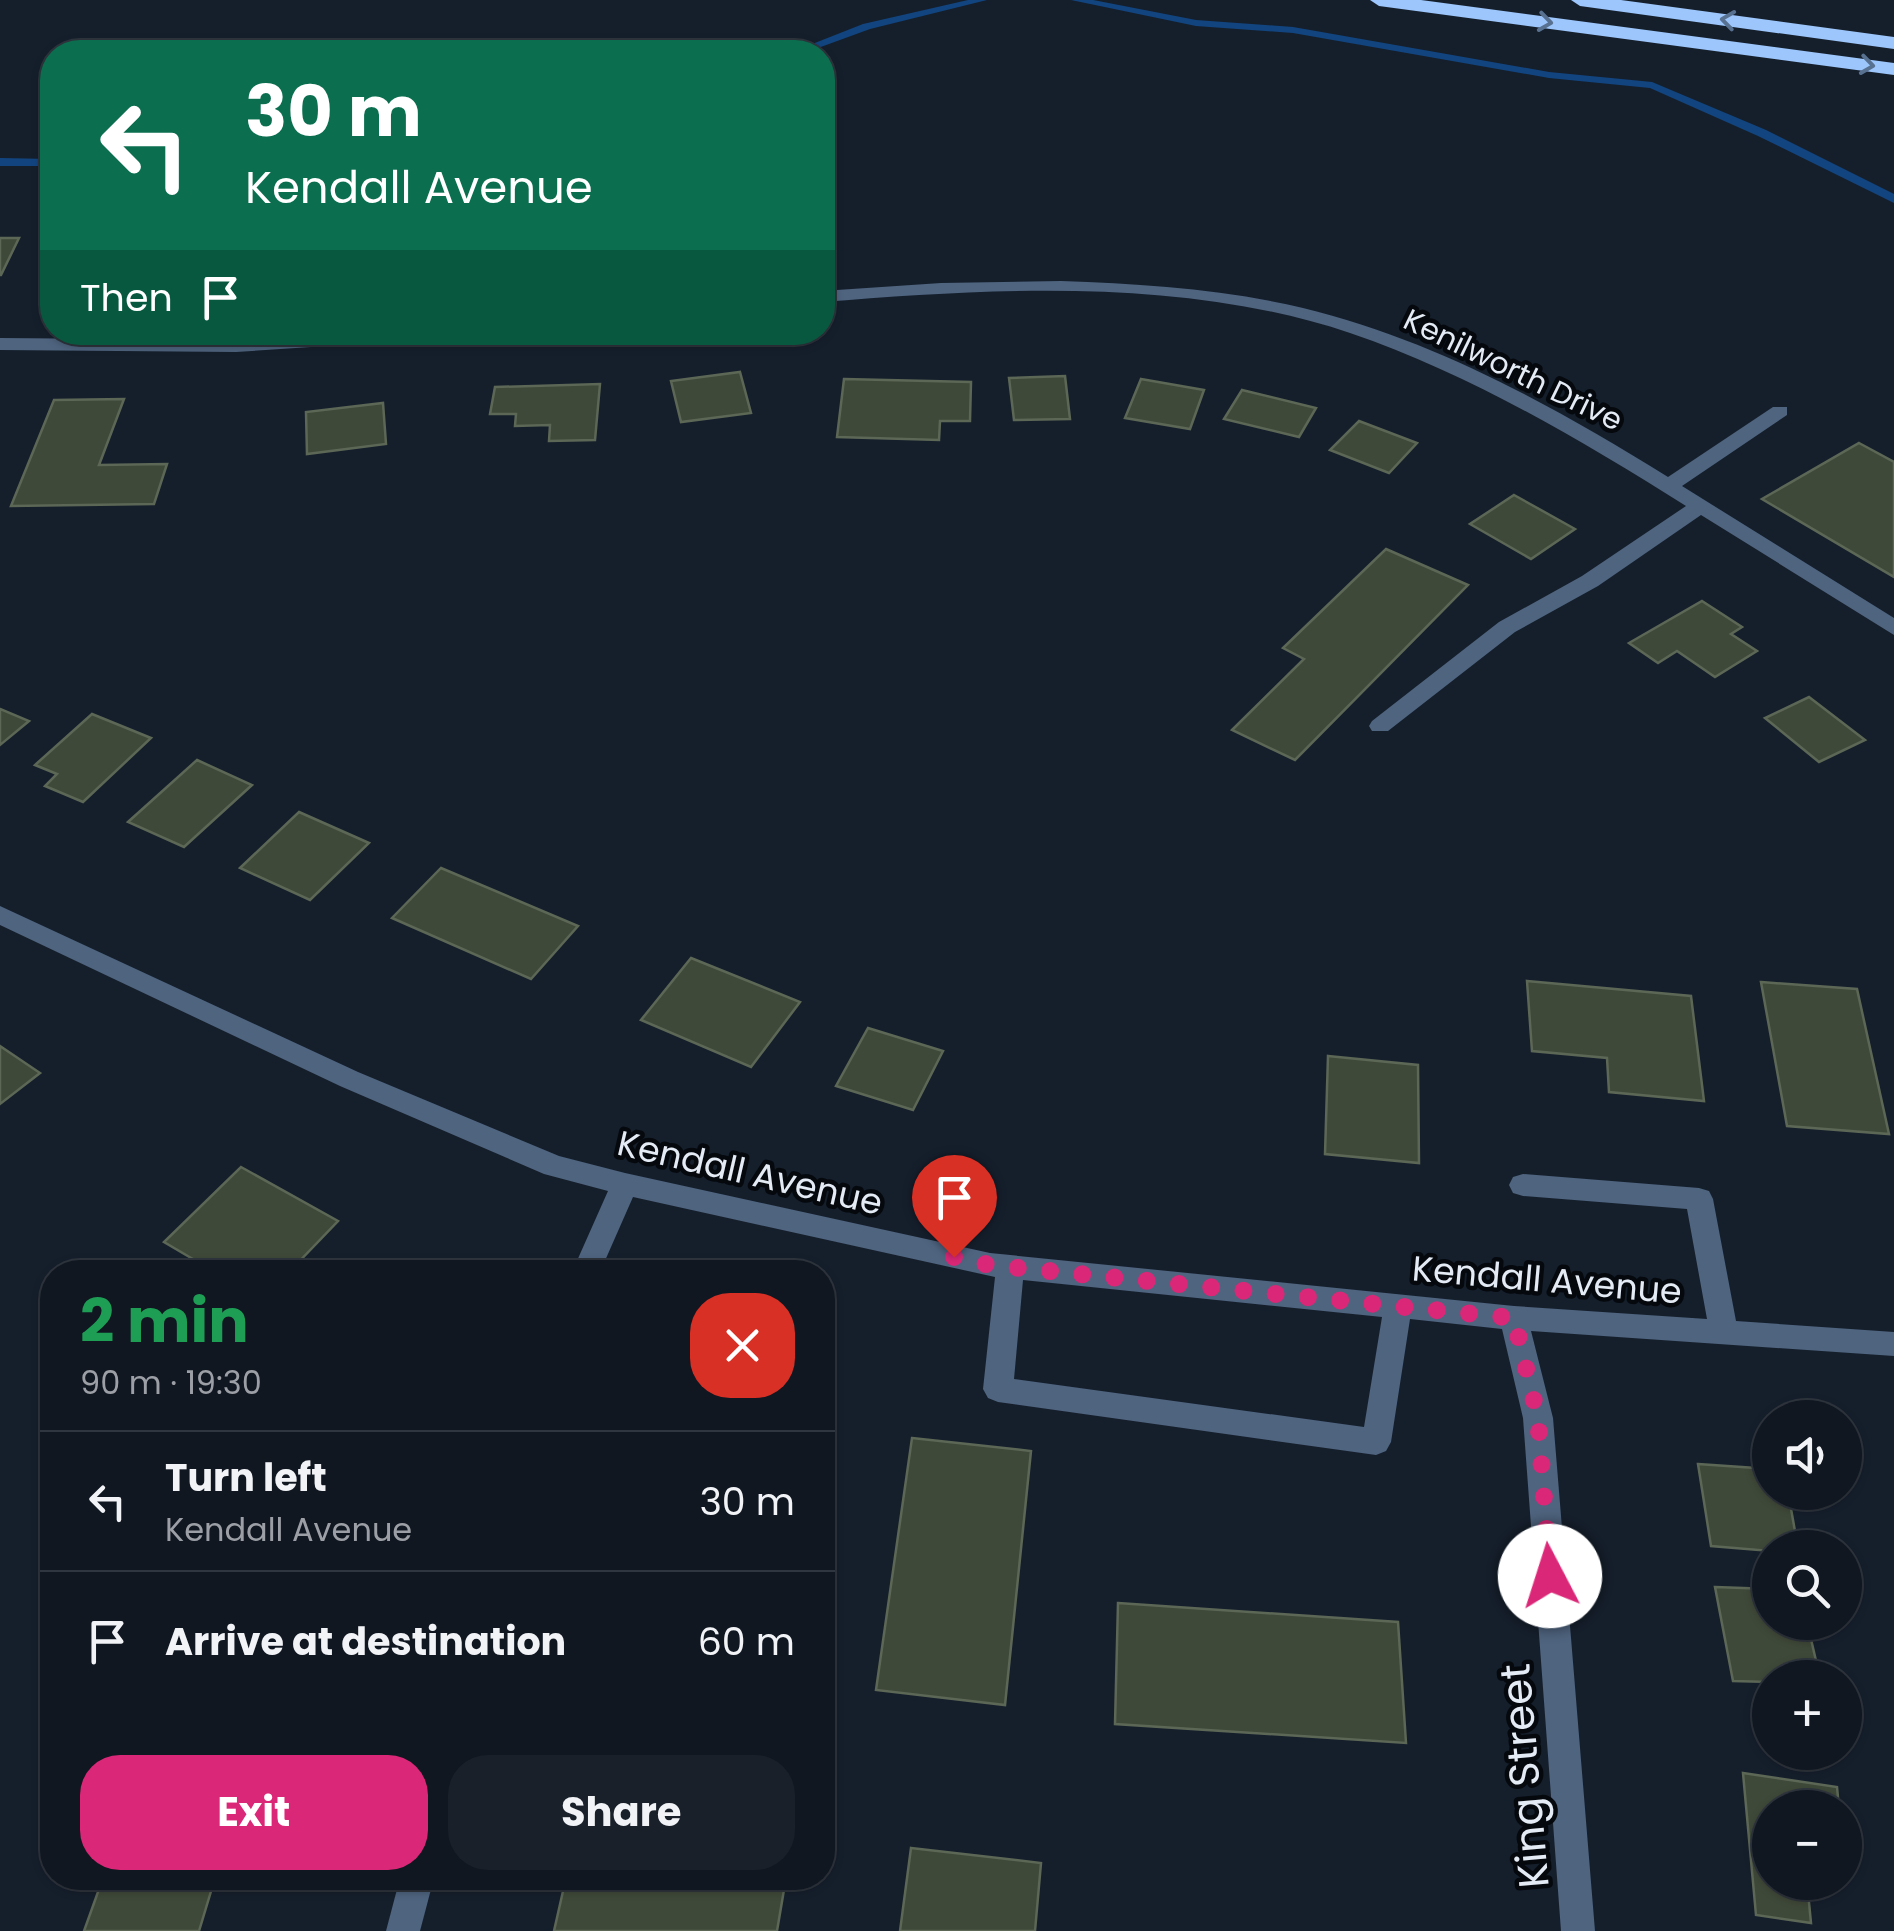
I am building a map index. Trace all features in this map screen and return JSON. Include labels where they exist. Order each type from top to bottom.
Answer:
[{"type":"highway","points":[[1379,0],[1894,69]]},
{"type":"highway","points":[[1580,0],[1894,43]]},
{"type":"street","name":"Kenilworth Drive","points":[[835,295],[998,286],[1199,297],[1300,314],[1389,341],[1483,382],[1668,486],[1894,628]]},
{"type":"street","points":[[0,344],[40,340]]},
{"type":"street","points":[[210,345],[251,345]]},
{"type":"street","points":[[1668,486],[1780,410]]},
{"type":"street","points":[[1380,726],[1507,627],[1590,582],[1700,506]]},
{"type":"street","name":"Kendall Avenue","points":[[0,915],[349,1079],[554,1166],[625,1184],[1010,1267],[1514,1318],[1894,1344]]},
{"type":"street","points":[[591,1260],[625,1184]]},
{"type":"street","points":[[1522,1185],[1699,1198],[1724,1332]]},
{"type":"street","points":[[1010,1267],[998,1390],[1376,1442],[1398,1306]]},
{"type":"street","name":"King Street","points":[[1514,1318],[1538,1418],[1578,1931]]},
{"type":"street","points":[[403,1931],[414,1890]]},
{"type":"building","points":[[0,238],[19,238],[1,275],[0,275]]},
{"type":"building","points":[[740,372],[751,413],[681,422],[671,381]]},
{"type":"building","points":[[1065,376],[1070,419],[1014,420],[1009,378]]},
{"type":"building","points":[[844,379],[971,382],[970,421],[940,421],[939,440],[837,437]]},
{"type":"building","points":[[1141,379],[1204,390],[1190,429],[1125,418]]},
{"type":"building","points":[[600,384],[595,440],[549,441],[550,425],[515,426],[516,414],[490,414],[495,387]]},
{"type":"building","points":[[1242,390],[1316,408],[1299,437],[1224,419]]},
{"type":"building","points":[[124,399],[99,465],[167,464],[154,504],[11,506],[54,400]]},
{"type":"building","points":[[383,403],[386,444],[307,454],[306,412]]},
{"type":"building","points":[[1359,421],[1417,443],[1389,473],[1330,450]]},
{"type":"building","points":[[1859,443],[1894,462],[1894,577],[1762,499]]},
{"type":"building","points":[[1514,495],[1575,529],[1531,559],[1470,524]]},
{"type":"building","points":[[1386,549],[1468,585],[1295,760],[1232,730],[1304,659],[1283,648]]},
{"type":"building","points":[[1702,601],[1742,627],[1731,634],[1757,651],[1715,677],[1677,651],[1658,663],[1629,643]]},
{"type":"building","points":[[1809,697],[1865,740],[1819,762],[1765,718]]},
{"type":"building","points":[[0,709],[29,721],[0,745]]},
{"type":"building","points":[[92,714],[151,738],[83,802],[45,786],[57,774],[35,765]]},
{"type":"building","points":[[197,760],[252,785],[184,847],[128,822]]},
{"type":"building","points":[[299,812],[369,843],[310,900],[240,868]]},
{"type":"building","points":[[441,868],[578,926],[531,979],[392,918]]},
{"type":"building","points":[[691,958],[800,1002],[751,1067],[641,1020]]},
{"type":"building","points":[[1527,981],[1691,996],[1704,1101],[1609,1092],[1607,1058],[1532,1051]]},
{"type":"building","points":[[1761,982],[1857,989],[1889,1134],[1787,1126]]},
{"type":"building","points":[[868,1028],[943,1051],[913,1110],[836,1086]]},
{"type":"building","points":[[0,1046],[40,1073],[0,1104]]},
{"type":"building","points":[[1328,1056],[1418,1065],[1419,1163],[1325,1154]]},
{"type":"building","points":[[241,1167],[338,1221],[301,1260],[195,1260],[164,1242]]},
{"type":"building","points":[[912,1438],[1031,1451],[1005,1705],[876,1690]]},
{"type":"building","points":[[1698,1464],[1752,1468],[1752,1510],[1791,1510],[1795,1530],[1752,1530],[1752,1549],[1711,1546]]},
{"type":"building","points":[[1715,1587],[1752,1588],[1752,1640],[1811,1640],[1816,1660],[1752,1660],[1752,1682],[1733,1681]]},
{"type":"building","points":[[1118,1603],[1398,1622],[1406,1743],[1115,1724]]},
{"type":"building","points":[[1743,1773],[1837,1787],[1837,1790],[1752,1790],[1752,1871]]},
{"type":"building","points":[[911,1848],[1041,1863],[1035,1931],[900,1931]]},
{"type":"building","points":[[99,1890],[211,1890],[199,1931],[84,1931]]},
{"type":"building","points":[[563,1890],[784,1890],[777,1931],[554,1931]]},
{"type":"building","points":[[1755,1900],[1809,1900],[1811,1923],[1756,1915]]},
{"type":"waterway","points":[[830,40],[867,26],[982,0]]},
{"type":"waterway","points":[[1076,0],[1196,23],[1293,30],[1549,75],[1652,85],[1762,133],[1894,199]]},
{"type":"waterway","points":[[0,162],[40,163]]},
{"type":"route","points":[[954,1257],[990,1265],[1514,1318],[1538,1418],[1550,1576]]}]
